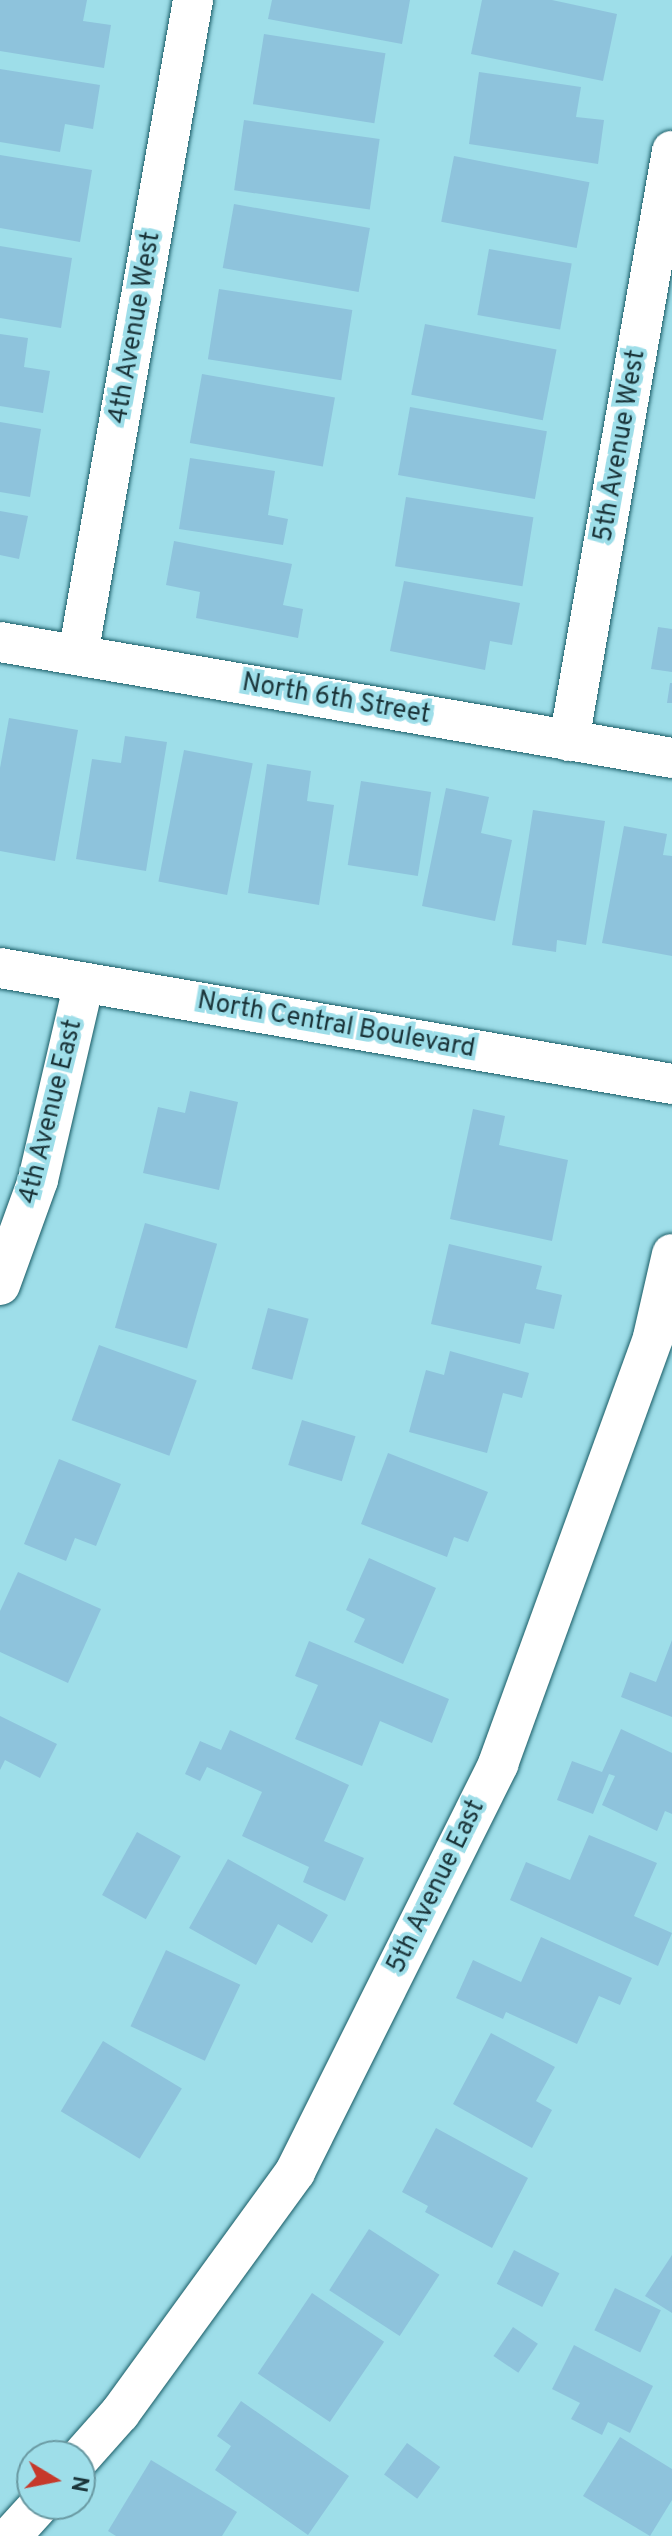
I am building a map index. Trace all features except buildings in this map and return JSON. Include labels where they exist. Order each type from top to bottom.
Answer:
[{"type":"street","name":"4th Avenue West","points":[[78,655],[193,0]]},
{"type":"street","name":"5th Avenue West","points":[[569,741],[672,151]]},
{"type":"street","name":"North 6th Street","points":[[0,642],[672,758]]},
{"type":"street","name":"North Central Boulevard","points":[[0,968],[672,1084]]},
{"type":"street","name":"4th Avenue East","points":[[0,1285],[38,1180],[84,983]]},
{"type":"street","name":"5th Avenue East","points":[[96,2440],[120,2413],[295,2172],[498,1764],[653,1337],[672,1254]]},
{"type":"street","points":[[11,2536],[26,2520]]}]
